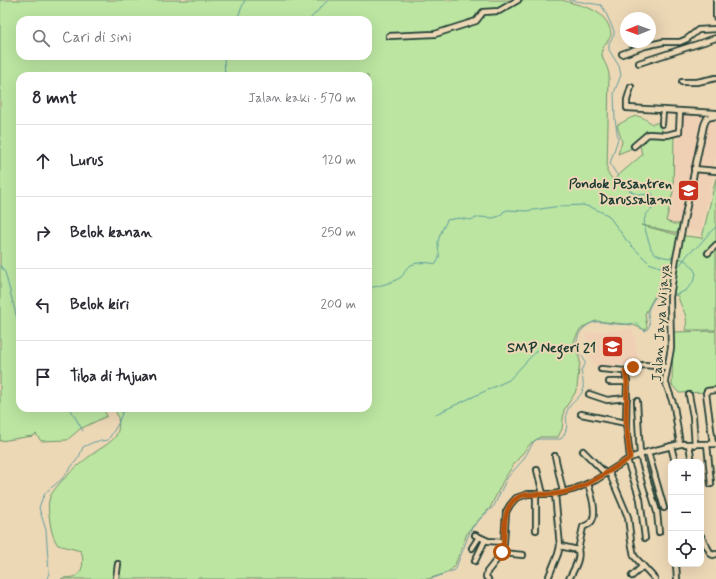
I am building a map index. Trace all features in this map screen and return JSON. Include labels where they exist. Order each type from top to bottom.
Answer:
[{"type":"street","points":[[389,36],[435,34],[476,21],[484,12],[497,12],[518,0]]},
{"type":"street","points":[[716,0],[716,17]]},
{"type":"street","points":[[622,54],[655,44],[680,42],[687,39],[698,30],[716,29]]},
{"type":"street","points":[[639,63],[716,38]]},
{"type":"street","points":[[682,82],[696,82],[716,78]]},
{"type":"street","points":[[632,87],[627,100],[627,108],[716,114]]},
{"type":"street","points":[[662,124],[663,110]]},
{"type":"street","points":[[634,146],[648,134],[667,135],[679,132],[680,111]]},
{"type":"street","name":"Jalan Jaya Wijaya","points":[[680,444],[674,406],[665,384],[671,348],[670,291],[705,121],[708,117],[716,114]]},
{"type":"street","points":[[694,169],[716,171]]},
{"type":"street","points":[[708,253],[716,245]]},
{"type":"street","points":[[601,369],[625,371],[633,367],[644,365],[667,367]]},
{"type":"street","points":[[625,371],[627,382],[626,423],[628,459],[640,499],[645,538]]},
{"type":"street","points":[[609,382],[627,382]]},
{"type":"street","points":[[712,484],[712,444],[706,393],[707,391],[716,390]]},
{"type":"street","points":[[589,394],[606,400],[627,398]]},
{"type":"street","points":[[689,395],[693,416],[695,445]]},
{"type":"street","points":[[636,401],[640,455],[657,512],[659,532]]},
{"type":"street","points":[[581,414],[626,423]]},
{"type":"street","points":[[488,579],[486,577],[487,572],[502,552],[505,519],[513,500],[520,496],[555,494],[588,484],[608,473],[628,459],[648,452],[680,444],[712,444]]},
{"type":"street","points":[[689,445],[691,459]]},
{"type":"street","points":[[671,446],[674,459]]},
{"type":"street","points":[[583,451],[608,473],[628,517],[634,556],[655,579]]},
{"type":"street","points":[[648,452],[664,508]]},
{"type":"street","points":[[555,456],[563,492]]},
{"type":"street","points":[[537,470],[543,494]]},
{"type":"street","points":[[570,579],[579,555],[578,550],[583,527],[590,523],[593,517],[593,501],[588,484]]},
{"type":"street","points":[[536,494],[536,530]]},
{"type":"street","points":[[549,576],[560,546],[555,494]]},
{"type":"street","points":[[472,548],[477,536],[485,540],[504,542]]},
{"type":"street","points":[[475,561],[485,540]]},
{"type":"street","points":[[704,541],[711,554],[716,554]]},
{"type":"street","points":[[560,546],[578,550]]},
{"type":"street","points":[[502,552],[523,555]]},
{"type":"street","points":[[116,579],[118,564]]},
{"type":"street","points":[[632,576],[643,566]]},
{"type":"street","points":[[676,567],[677,579]]},
{"type":"shaded area","name":"Pondok Pesantren Darussalam","points":[[682,113],[716,119],[716,157],[701,233],[660,225]]},
{"type":"shaded area","name":"SMP Negeri 21","points":[[633,329],[639,364],[596,367],[588,352],[586,333]]},
{"type":"green space","points":[[0,0],[562,0],[595,11],[605,20],[610,29],[611,35],[604,46],[602,55],[609,75],[607,172],[613,180],[642,155],[640,145],[618,154],[622,142],[617,125],[638,116],[652,124],[660,122],[663,136],[674,136],[673,192],[666,221],[679,224],[678,233],[641,225],[678,235],[702,238],[716,178],[716,330],[685,330],[686,316],[678,296],[666,293],[654,297],[645,314],[647,327],[645,330],[633,325],[596,321],[585,326],[579,331],[574,341],[580,361],[577,387],[575,393],[564,410],[562,429],[558,437],[540,437],[530,444],[503,481],[490,508],[468,531],[455,565],[450,571],[428,579],[202,579],[199,577],[196,579],[61,579],[74,577],[80,573],[83,558],[81,551],[58,545],[55,540],[52,534],[49,513],[50,497],[62,481],[74,469],[115,437],[119,422],[116,412],[372,412],[372,72],[16,72],[16,412],[105,412],[107,416],[80,429],[67,440],[41,441],[36,434],[33,436],[0,441]]},
{"type":"green space","points":[[716,331],[716,392],[679,393],[672,385],[673,332]]},
{"type":"waterway","points":[[239,16],[245,0]]},
{"type":"waterway","points":[[313,16],[328,0]]},
{"type":"waterway","points":[[569,0],[601,5],[614,31],[614,35],[609,43],[609,50],[619,66],[621,75],[614,93],[615,119],[618,139],[610,163],[626,187],[632,192],[642,195],[652,193],[656,206],[647,214],[644,221],[651,249],[656,254],[675,258]]},
{"type":"waterway","points":[[224,60],[225,72]]},
{"type":"waterway","points":[[372,288],[398,279],[403,275],[409,266],[416,263],[436,264],[439,256],[439,239],[447,220],[459,218],[470,220],[480,217],[493,218],[500,216],[507,210],[526,211],[561,206],[583,205],[608,215],[627,241],[649,263],[663,268],[672,268]]},
{"type":"waterway","points":[[677,267],[716,227]]},
{"type":"waterway","points":[[672,294],[680,293],[687,289],[693,282],[696,274],[689,263],[678,258]]},
{"type":"waterway","points":[[0,265],[5,272],[16,315]]},
{"type":"waterway","points":[[431,579],[455,570],[471,529],[494,506],[507,478],[523,460],[534,441],[538,439],[561,439],[567,426],[566,416],[568,409],[581,394],[583,389],[581,370],[585,363],[578,351],[577,345],[578,336],[582,330],[591,323],[598,322],[622,324],[636,323],[645,331],[649,327],[648,313],[652,302],[659,293],[668,294]]},
{"type":"waterway","points":[[436,414],[509,380],[540,347],[576,344]]},
{"type":"waterway","points":[[72,412],[83,431]]},
{"type":"waterway","points":[[47,579],[49,573],[46,530],[39,508],[42,499],[46,492],[62,479],[79,457],[83,447],[94,442],[108,440],[118,424],[122,412]]},
{"type":"place","name":"Pondok Pesantren Darussalam","points":[[688,191]]},
{"type":"place","name":"SMP Negeri 21","points":[[612,347]]},
{"type":"route","points":[[502,552],[506,512],[513,500],[528,494],[555,494],[575,489],[596,480],[630,458],[626,423],[627,382],[625,371],[633,367]]}]
